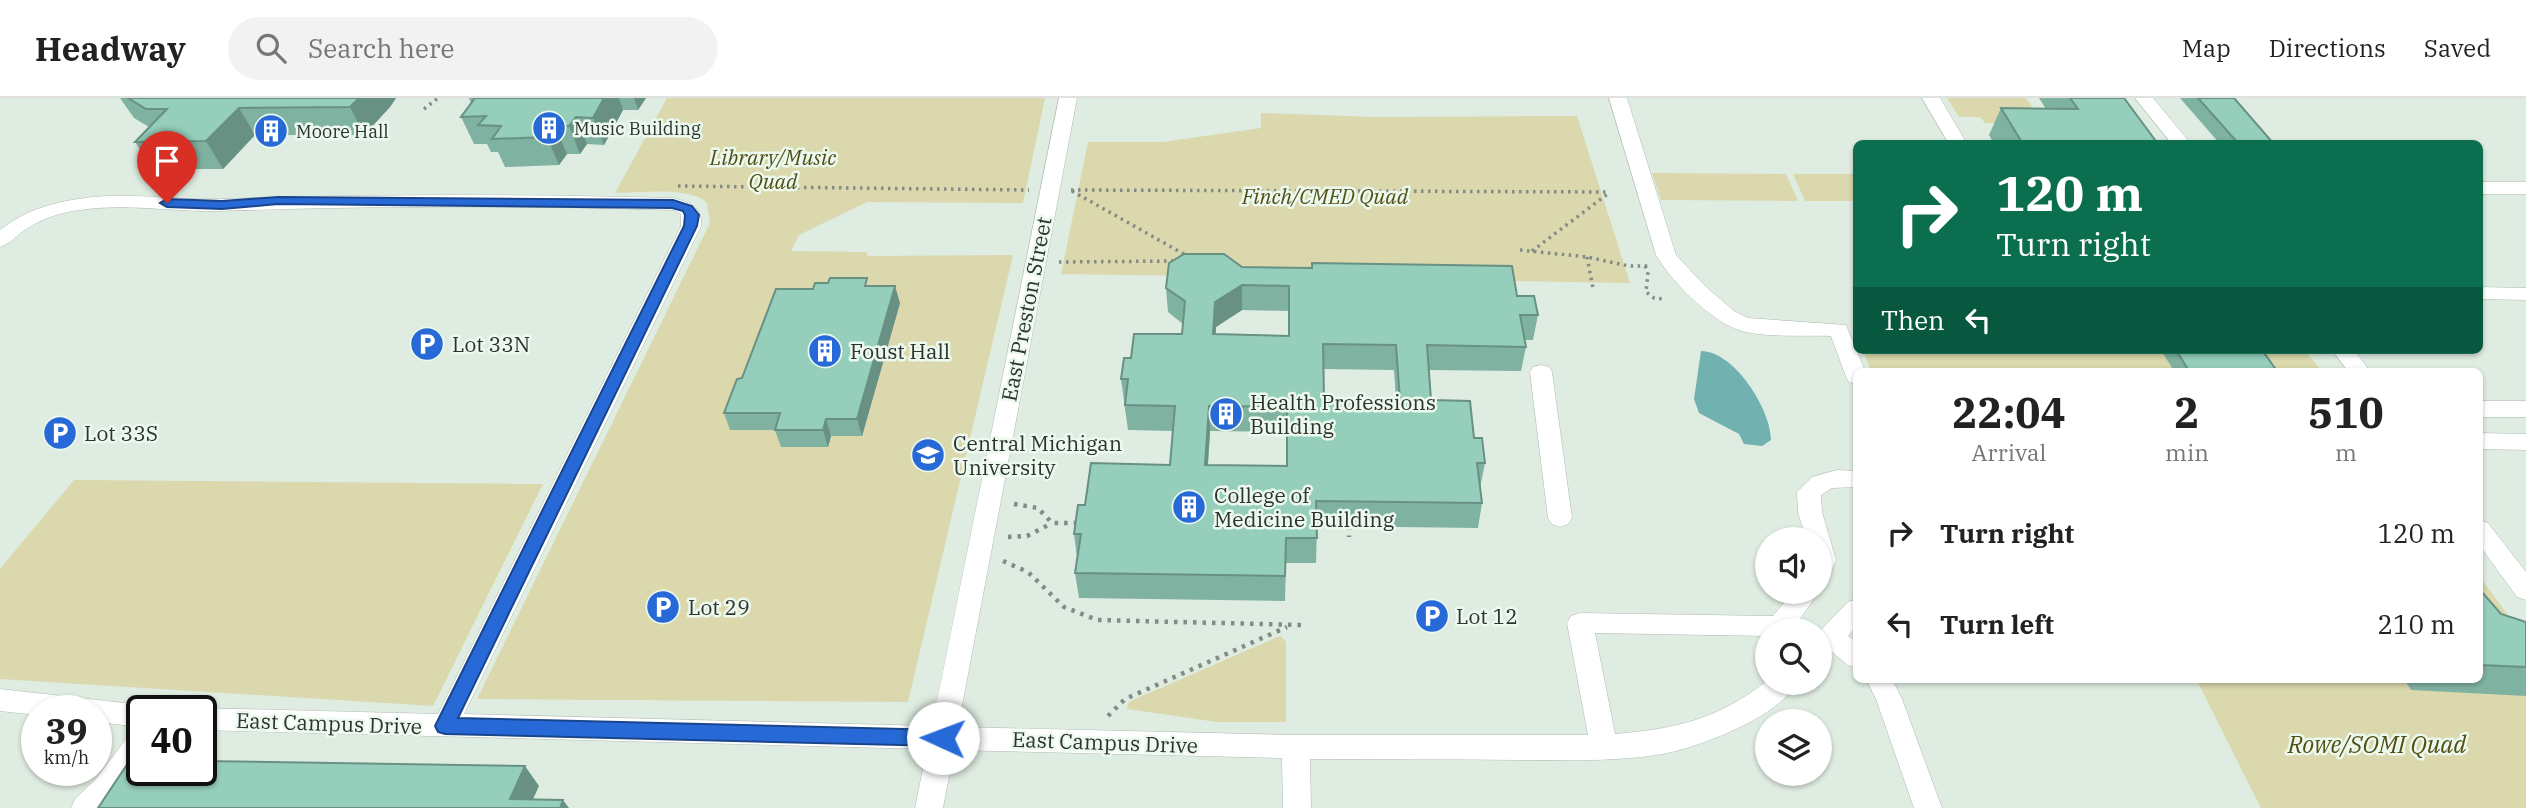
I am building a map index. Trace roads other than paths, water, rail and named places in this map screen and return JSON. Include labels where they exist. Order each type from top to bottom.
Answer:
[{"type":"street","name":"East Preston Street","points":[[929,808],[1068,98]]},
{"type":"street","points":[[1618,98],[1666,255],[1673,267],[1727,316],[1744,325],[1848,330],[1855,368]]},
{"type":"street","points":[[1931,98],[1956,140]]},
{"type":"street","points":[[2144,98],[2179,140]]},
{"type":"street","points":[[2483,188],[2526,188]]},
{"type":"street","points":[[0,241],[21,224],[46,213],[83,204],[213,205],[278,201],[610,203],[673,204],[683,206],[690,212],[693,220],[691,226],[445,726]]},
{"type":"street","points":[[2483,293],[2526,294]]},
{"type":"street","points":[[2346,354],[2357,368]]},
{"type":"street","points":[[1541,372],[1560,518]]},
{"type":"street","points":[[2483,409],[2526,409]]},
{"type":"street","points":[[2483,441],[2526,442]]},
{"type":"street","points":[[1814,527],[1809,492],[1819,482],[1834,478],[1853,479]]},
{"type":"street","points":[[2483,533],[2522,579]]},
{"type":"street","points":[[1604,747],[1580,623],[1780,626],[1797,604]]},
{"type":"street","points":[[1832,636],[1853,613]]},
{"type":"street","points":[[1832,645],[1853,655]]},
{"type":"street","points":[[1882,683],[1928,808]]},
{"type":"street","name":"East Campus Drive","points":[[217,719],[1296,747],[1604,747],[1662,742],[1713,727],[1768,695]]},
{"type":"street","points":[[0,700],[21,702]]},
{"type":"street","points":[[1296,747],[1297,808]]},
{"type":"street","points":[[85,808],[105,789],[126,761]]},
{"type":"water","points":[[1701,351],[1726,361],[1738,371],[1758,398],[1765,413],[1771,440],[1762,446],[1744,444],[1739,434],[1699,413],[1694,399]]},
{"type":"place","name":"Music Building","points":[[549,128]]},
{"type":"place","name":"Moore Hall","points":[[271,131]]},
{"type":"place","name":"Lot 33N","points":[[427,344]]},
{"type":"place","name":"Foust Hall","points":[[825,351]]},
{"type":"place","name":"Health Professions Building","points":[[1226,414]]},
{"type":"place","name":"Lot 33S","points":[[60,433]]},
{"type":"place","name":"Central Michigan University","points":[[928,455]]},
{"type":"place","name":"College of Medicine Building","points":[[1189,507]]},
{"type":"place","name":"Lot 29","points":[[663,607]]},
{"type":"place","name":"Lot 12","points":[[1432,616]]},
{"type":"park label","name":"Library/Music Quad","points":[[773,169]]},
{"type":"park label","name":"Finch/CMED Quad","points":[[1325,196]]},
{"type":"park label","name":"Rowe/SOMI Quad","points":[[2377,744]]}]
